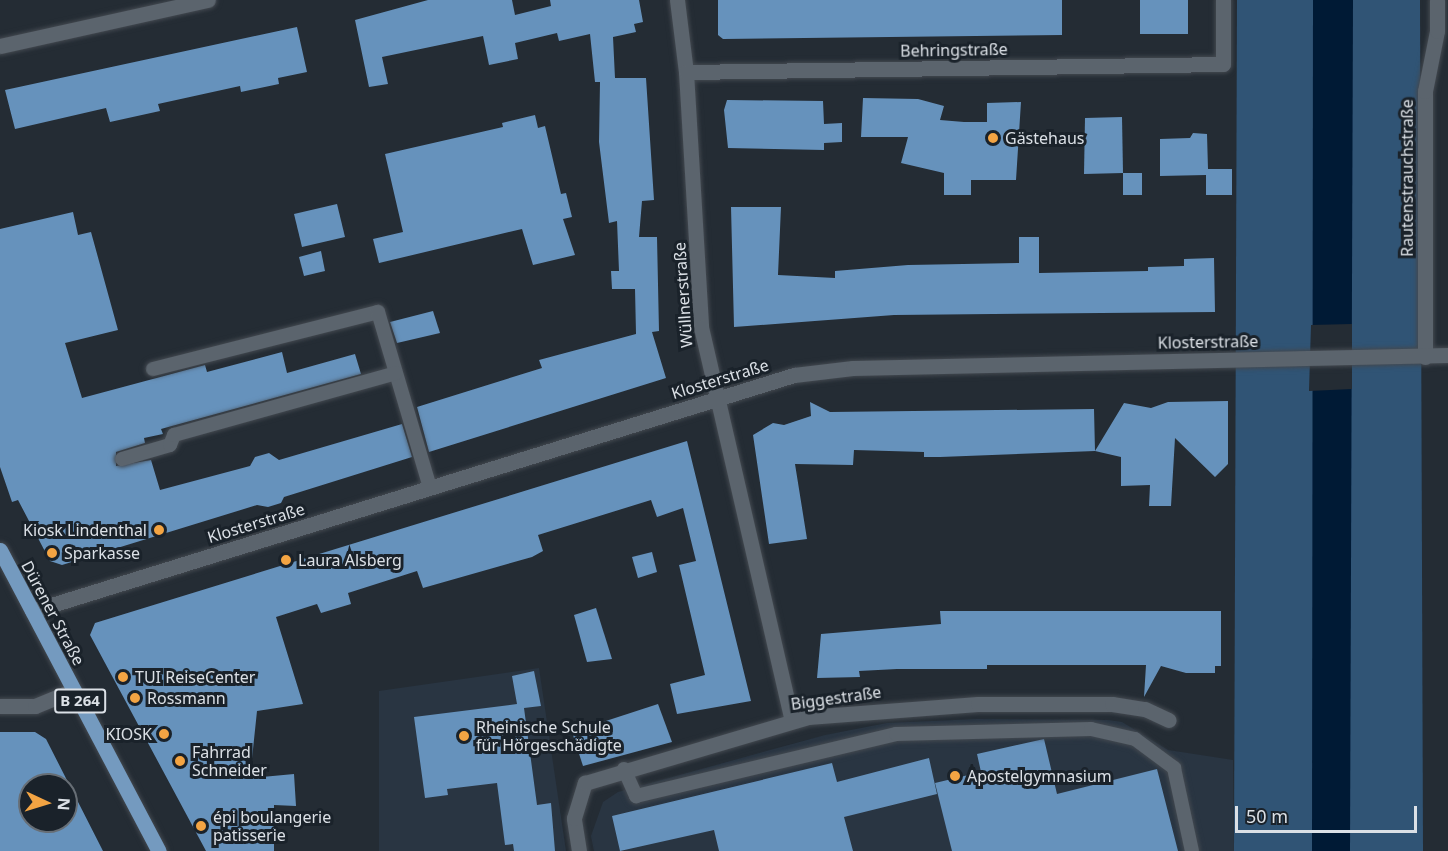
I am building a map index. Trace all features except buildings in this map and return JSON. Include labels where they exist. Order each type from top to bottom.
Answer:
[{"type":"main road","name":"Dürener Straße","points":[[0,550],[159,851]]},
{"type":"street","points":[[0,46],[208,0]]},
{"type":"street","name":"Wüllnerstraße","points":[[677,0],[686,72],[701,327],[792,721]]},
{"type":"street","name":"Behringstraße","points":[[686,72],[1223,64],[1223,0]]},
{"type":"street","name":"Rautenstrauchstraße","points":[[1425,357],[1425,91],[1437,32],[1437,0]]},
{"type":"street","name":"Klosterstraße","points":[[32,611],[794,375],[853,368],[1352,359],[1448,355]]},
{"type":"street","points":[[0,706],[35,706],[74,690]]},
{"type":"street","name":"Biggestraße","points":[[579,851],[574,818],[578,795],[585,783],[624,769],[792,721],[878,708],[978,704],[1112,704],[1145,709],[1169,720]]},
{"type":"lane","points":[[153,369],[378,312],[430,487]]},
{"type":"lane","points":[[122,459],[170,445],[174,435],[396,373]]},
{"type":"lane","points":[[624,769],[636,796],[896,734],[1091,729],[1135,739],[1174,768],[1192,851]]},
{"type":"shaded area","points":[[1237,0],[1420,0],[1423,851],[1234,851]]},
{"type":"shaded area","points":[[1313,0],[1353,0],[1350,851],[1312,851]]},
{"type":"shaded area","name":"Rheinische Schule für Hörgeschädigte","points":[[539,668],[566,851],[379,851],[379,691]]},
{"type":"shaded area","name":"Apostelgymnasium","points":[[977,719],[1122,722],[1168,750],[1233,760],[1234,851],[594,851],[591,836],[603,802],[618,792],[825,735],[887,723]]},
{"type":"pier","points":[[1352,324],[1352,389],[1309,391],[1311,325]]},
{"type":"place","name":"Gästehaus","points":[[993,138]]},
{"type":"place","name":"Kiosk Lindenthal","points":[[159,530]]},
{"type":"place","name":"Sparkasse","points":[[52,553]]},
{"type":"place","name":"Laura Alsberg","points":[[286,560]]},
{"type":"place","name":"TUI ReiseCenter","points":[[123,677]]},
{"type":"place","name":"Rossmann","points":[[135,698]]},
{"type":"place","name":"KIOSK","points":[[164,734]]},
{"type":"place","name":"Rheinische Schule für Hörgeschädigte","points":[[464,736]]},
{"type":"place","name":"Fahrrad Schneider","points":[[180,761]]},
{"type":"place","name":"Apostelgymnasium","points":[[955,776]]},
{"type":"place","name":"épi boulangerie patisserie","points":[[201,826]]}]
